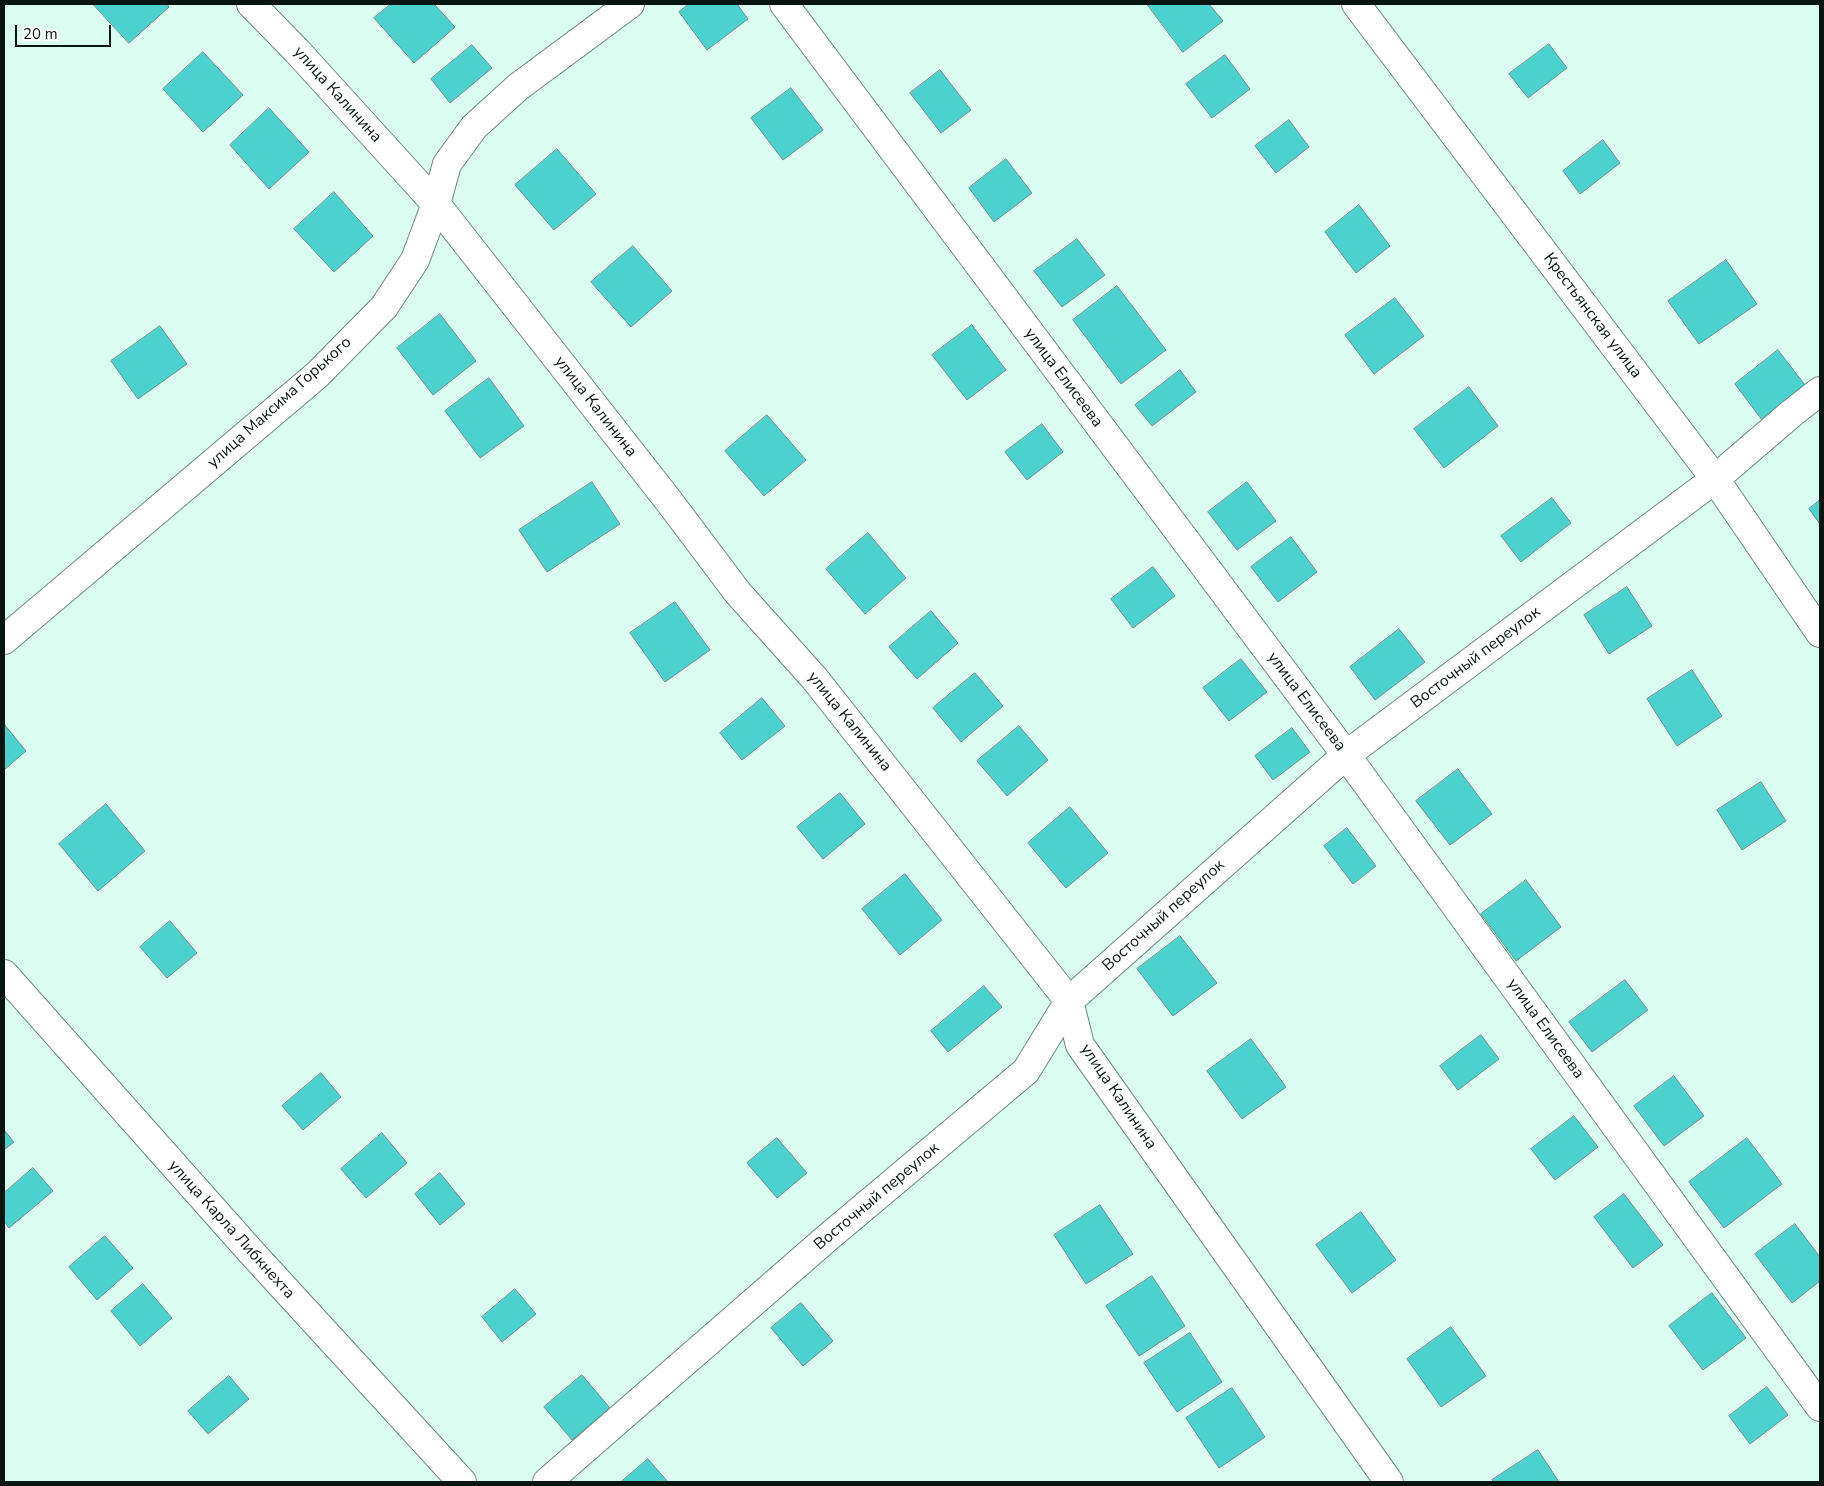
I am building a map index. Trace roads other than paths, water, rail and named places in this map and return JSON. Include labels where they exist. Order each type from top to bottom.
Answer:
[{"type":"street","name":"улица Калинина","points":[[251,4],[298,51],[436,204],[668,500],[738,593],[815,679],[1069,1001],[1080,1045],[1389,1482]]},
{"type":"street","name":"улица Максима Горького","points":[[4,640],[317,375],[378,314],[415,260],[436,204],[447,164],[474,127],[518,87],[630,4]]},
{"type":"street","name":"улица Елисеева","points":[[784,4],[1346,755],[1820,1406]]},
{"type":"street","name":"Крестьянская улица","points":[[1356,4],[1715,479],[1820,633]]},
{"type":"street","name":"Восточный переулок","points":[[547,1482],[826,1239],[1026,1071],[1069,1001],[1346,755],[1715,479],[1820,391]]},
{"type":"street","name":"улица Карла Либкнехта","points":[[4,974],[252,1253],[462,1482]]}]
